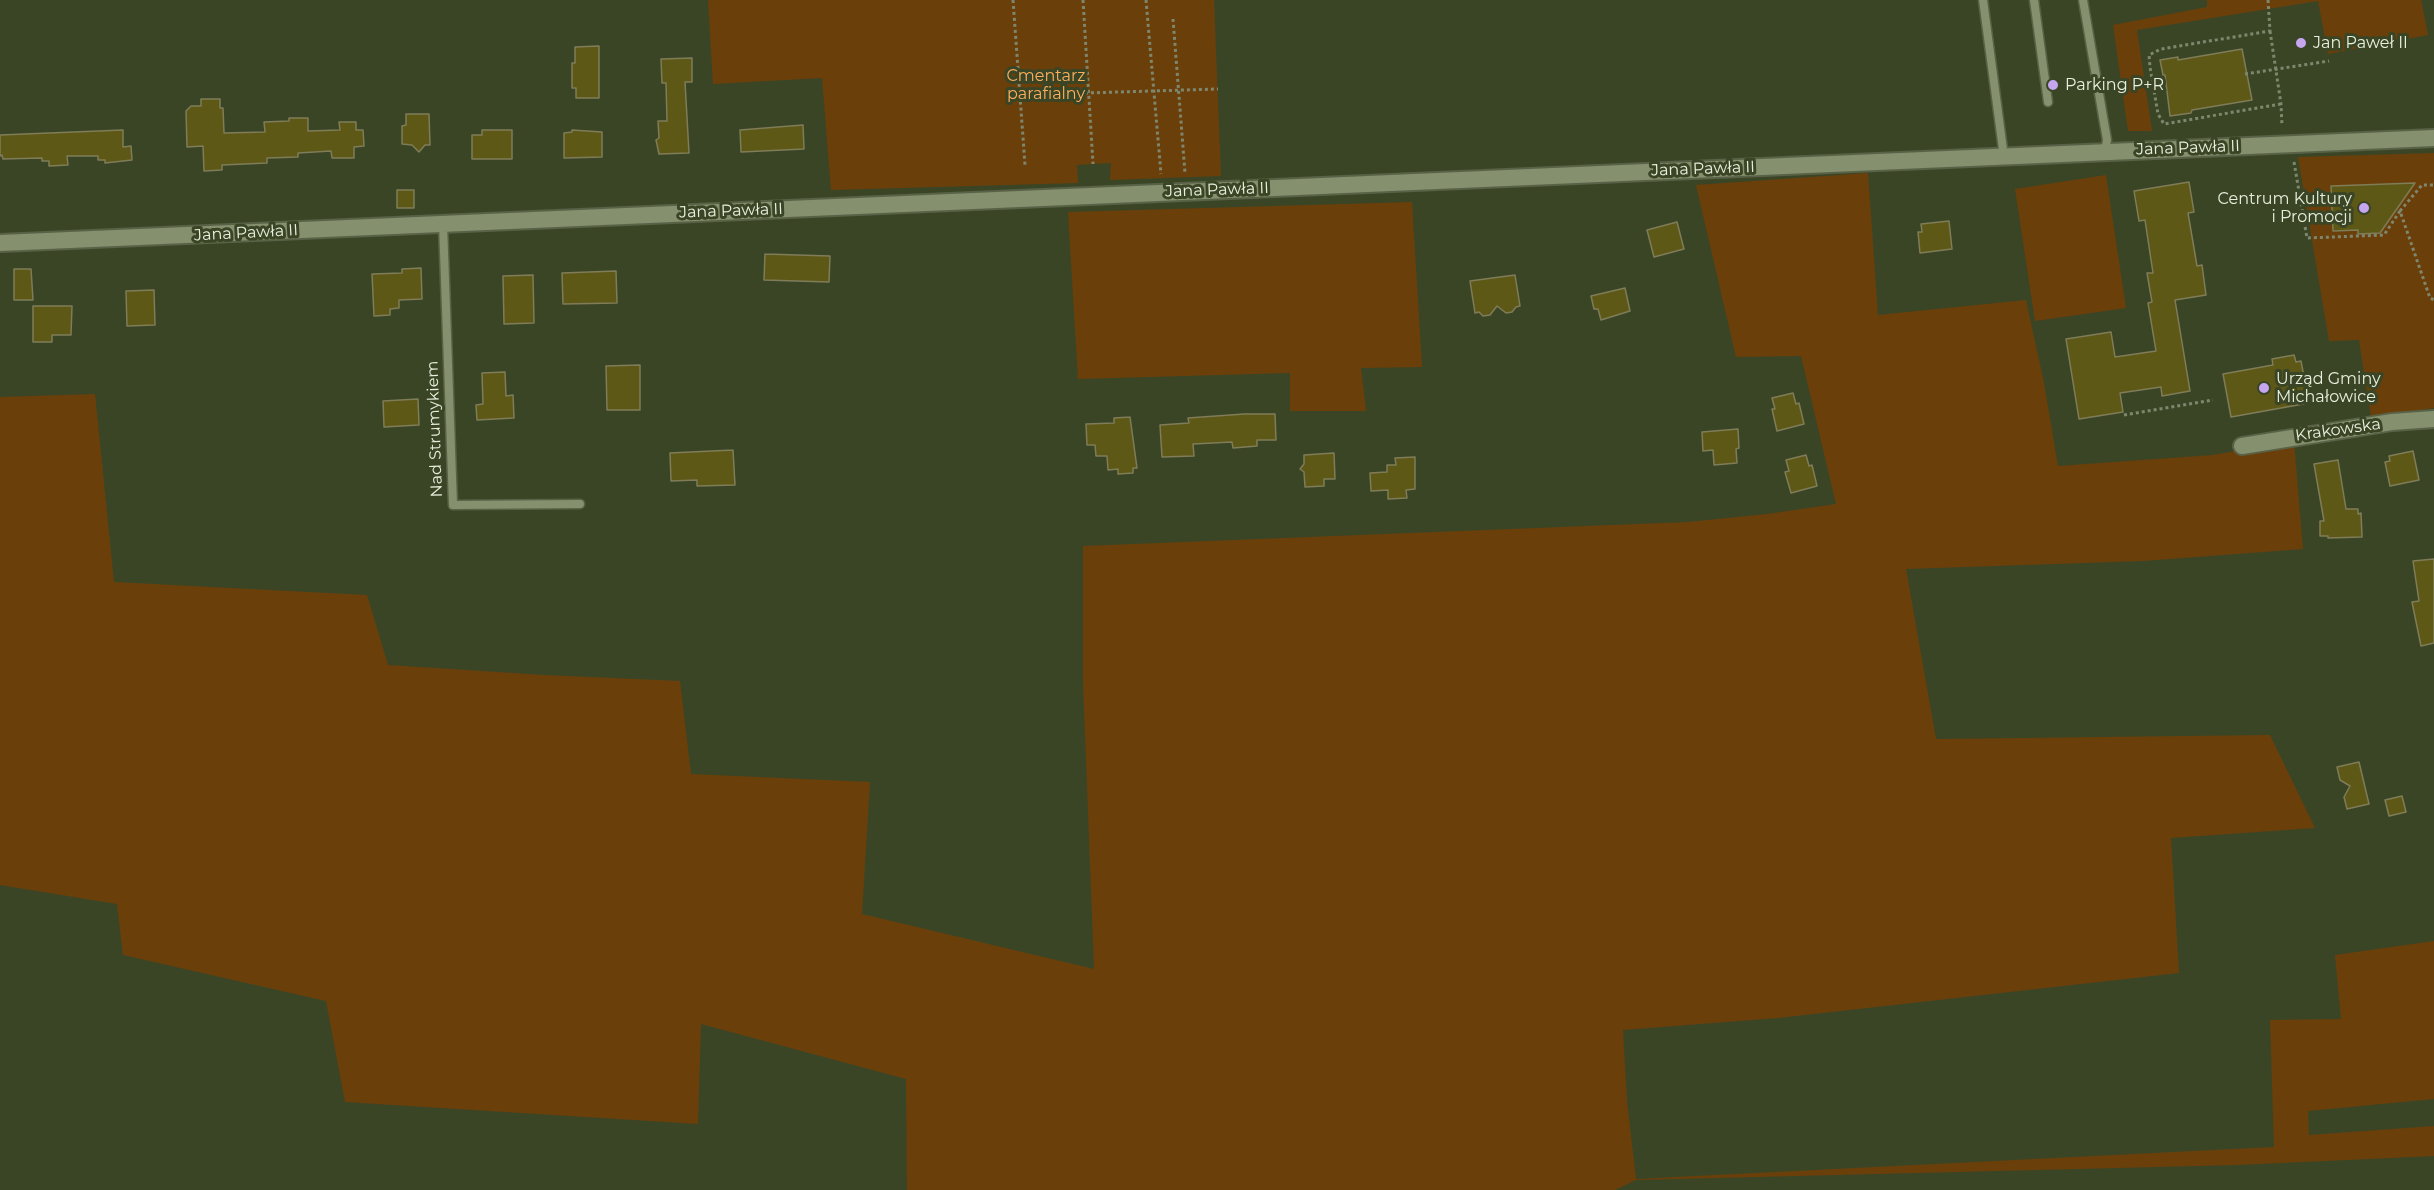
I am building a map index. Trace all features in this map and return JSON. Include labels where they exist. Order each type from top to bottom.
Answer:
[{"type":"street","name":"Jana Pawła II","points":[[0,243],[2434,138]]},
{"type":"street","name":"Krakowska","points":[[2242,446],[2392,422],[2434,419]]},
{"type":"lane","points":[[1983,0],[2004,157]]},
{"type":"lane","points":[[2034,0],[2048,102]]},
{"type":"lane","points":[[2083,0],[2107,140],[2106,151]]},
{"type":"lane","name":"Nad Strumykiem","points":[[443,224],[453,505],[580,504]]},
{"type":"path","points":[[1013,0],[1025,165]]},
{"type":"path","points":[[1083,0],[1093,164]]},
{"type":"path","points":[[1146,0],[1161,174]]},
{"type":"path","points":[[2268,0],[2282,126]]},
{"type":"path","points":[[1173,19],[1185,173]]},
{"type":"path","points":[[2270,31],[2161,49],[2149,56],[2150,67],[2158,114],[2164,124],[2281,104]]},
{"type":"path","points":[[2245,74],[2329,61]]},
{"type":"path","points":[[1019,94],[1218,89]]},
{"type":"path","points":[[2294,162],[2307,238],[2384,235],[2422,185],[2434,185]]},
{"type":"path","points":[[2400,211],[2426,289],[2430,298],[2434,300]]},
{"type":"path","points":[[2124,415],[2213,400]]},
{"type":"green space","name":"Cmentarz parafialny","points":[[708,0],[1214,0],[1221,176],[1110,180],[1111,163],[1077,165],[1078,183],[831,190],[822,78],[713,84]]},
{"type":"green space","points":[[2207,0],[2421,0],[2428,35],[2328,54],[2318,1],[2137,30],[2152,131],[2128,131],[2113,25],[2207,7]]},
{"type":"green space","points":[[2434,153],[2434,408],[2371,417],[2359,340],[2329,341],[2298,157]]},
{"type":"green space","points":[[1868,173],[1878,315],[2026,300],[2044,383],[2058,466],[2213,455],[2294,441],[2303,549],[2143,561],[1906,569],[1936,739],[2270,735],[2315,828],[2171,838],[2179,973],[1778,1018],[1623,1030],[1627,1101],[1636,1179],[2274,1147],[2270,1020],[2341,1019],[2335,955],[2434,941],[2434,1099],[2308,1111],[2309,1135],[2434,1126],[2434,1156],[2237,1165],[1636,1180],[1615,1190],[907,1190],[906,1079],[701,1024],[698,1124],[345,1102],[326,1001],[123,955],[117,904],[0,885],[0,397],[95,394],[114,582],[367,595],[388,665],[680,681],[691,774],[870,782],[862,914],[1094,969],[1083,681],[1083,546],[1688,522],[1836,504],[1801,356],[1736,357],[1696,185]]},
{"type":"green space","points":[[2106,175],[2126,308],[2035,321],[2015,189]]},
{"type":"green space","points":[[1412,202],[1422,367],[1361,368],[1366,411],[1290,411],[1290,373],[1078,379],[1068,212]]},
{"type":"building","points":[[599,46],[599,98],[576,98],[576,88],[572,88],[572,63],[575,63],[575,47]]},
{"type":"building","points":[[2242,49],[2252,100],[2170,116],[2165,75],[2163,75],[2160,60],[2178,57],[2178,60]]},
{"type":"building","points":[[692,58],[692,82],[685,82],[689,153],[659,154],[656,140],[659,138],[658,121],[667,121],[666,83],[662,83],[661,59]]},
{"type":"building","points":[[201,99],[220,99],[220,108],[223,108],[224,133],[265,132],[264,122],[289,121],[289,118],[308,118],[308,131],[340,130],[339,122],[356,122],[356,130],[363,130],[364,146],[354,147],[354,158],[332,158],[331,151],[298,153],[298,157],[267,158],[267,163],[222,165],[222,170],[204,171],[203,146],[187,147],[186,111],[191,106],[201,106]]},
{"type":"building","points":[[406,114],[429,114],[430,145],[425,145],[419,152],[412,145],[402,144],[402,126],[406,125]]},
{"type":"building","points":[[803,125],[804,149],[741,152],[740,130]]},
{"type":"building","points":[[123,130],[123,147],[131,146],[132,160],[105,163],[105,160],[98,160],[98,156],[67,156],[68,165],[49,166],[49,161],[42,161],[42,158],[3,159],[2,155],[0,156],[0,135]]},
{"type":"building","points":[[482,130],[512,130],[512,159],[472,159],[472,135],[482,135]]},
{"type":"building","points":[[572,130],[602,132],[602,157],[564,158],[564,133],[572,132]]},
{"type":"building","points":[[2189,182],[2194,212],[2188,213],[2197,266],[2202,265],[2206,295],[2175,300],[2190,391],[2162,396],[2161,387],[2120,393],[2123,412],[2079,419],[2066,339],[2111,332],[2115,357],[2156,351],[2148,303],[2152,302],[2147,273],[2153,273],[2145,220],[2139,221],[2134,191]]},
{"type":"building","name":"Centrum Kultury i Promocji","points":[[2415,183],[2380,233],[2358,234],[2358,230],[2333,231],[2331,186]]},
{"type":"building","points":[[397,190],[414,190],[414,208],[397,208]]},
{"type":"building","points":[[1949,221],[1952,249],[1920,253],[1918,232],[1922,232],[1921,224]]},
{"type":"building","points":[[1677,222],[1684,249],[1654,257],[1647,230]]},
{"type":"building","points":[[765,254],[830,256],[829,282],[764,280]]},
{"type":"building","points":[[421,268],[422,299],[399,300],[399,308],[390,309],[390,315],[374,316],[372,274],[402,273],[402,269]]},
{"type":"building","points":[[14,269],[31,269],[33,300],[14,300]]},
{"type":"building","points":[[616,271],[617,303],[563,304],[562,273]]},
{"type":"building","points":[[533,275],[534,323],[504,324],[503,276]]},
{"type":"building","points":[[1515,275],[1520,306],[1506,313],[1497,306],[1490,315],[1483,316],[1479,312],[1475,313],[1470,281]]},
{"type":"building","points":[[1625,288],[1630,311],[1601,320],[1598,309],[1594,309],[1591,296]]},
{"type":"building","points":[[154,290],[155,325],[127,326],[126,291]]},
{"type":"building","points":[[33,306],[72,306],[71,335],[52,335],[52,342],[33,342]]},
{"type":"building","points":[[2294,355],[2296,362],[2301,361],[2309,403],[2231,417],[2223,374],[2273,365],[2272,359]]},
{"type":"building","points":[[640,365],[640,410],[607,410],[606,366]]},
{"type":"building","points":[[505,372],[506,396],[513,395],[514,418],[477,420],[476,405],[483,404],[482,373]]},
{"type":"building","points":[[1793,393],[1796,404],[1799,403],[1804,424],[1777,431],[1772,398]]},
{"type":"building","points":[[418,399],[419,425],[384,427],[383,401]]},
{"type":"building","points":[[1275,414],[1276,440],[1257,440],[1257,446],[1233,448],[1232,442],[1193,444],[1194,456],[1162,457],[1160,425],[1189,423],[1188,418]]},
{"type":"building","points":[[1130,417],[1137,468],[1133,468],[1133,473],[1118,474],[1118,469],[1108,470],[1107,456],[1096,456],[1095,445],[1087,445],[1086,424],[1114,423],[1114,418]]},
{"type":"building","points":[[1738,429],[1737,463],[1714,465],[1713,450],[1703,451],[1702,432]]},
{"type":"building","points":[[733,450],[735,485],[697,486],[697,480],[671,481],[670,453]]},
{"type":"building","points":[[2413,451],[2419,480],[2390,486],[2385,462],[2390,461],[2389,456]]},
{"type":"building","points":[[1334,453],[1335,479],[1324,479],[1324,486],[1305,487],[1304,472],[1300,469],[1304,464],[1304,455]]},
{"type":"building","points":[[1806,455],[1809,466],[1812,465],[1817,486],[1791,493],[1785,472],[1789,471],[1786,460]]},
{"type":"building","points":[[1415,457],[1415,489],[1406,490],[1407,498],[1388,499],[1388,490],[1371,491],[1370,473],[1387,472],[1387,465],[1396,465],[1395,458]]},
{"type":"building","points":[[2338,460],[2346,509],[2358,509],[2358,514],[2361,513],[2362,537],[2328,538],[2328,536],[2320,536],[2320,521],[2324,521],[2314,464]]},
{"type":"building","points":[[2434,559],[2434,643],[2421,646],[2412,602],[2419,601],[2413,561]]},
{"type":"building","points":[[2359,762],[2369,804],[2347,809],[2344,797],[2350,786],[2340,780],[2337,767]]},
{"type":"building","points":[[2402,796],[2406,812],[2389,816],[2385,800]]},
{"type":"place","name":"Jan Paweł II","points":[[2301,43]]},
{"type":"place","name":"Parking P+R","points":[[2053,85]]},
{"type":"place","name":"Centrum Kultury i Promocji","points":[[2364,208]]},
{"type":"place","name":"Urząd Gminy Michałowice","points":[[2264,388]]}]
